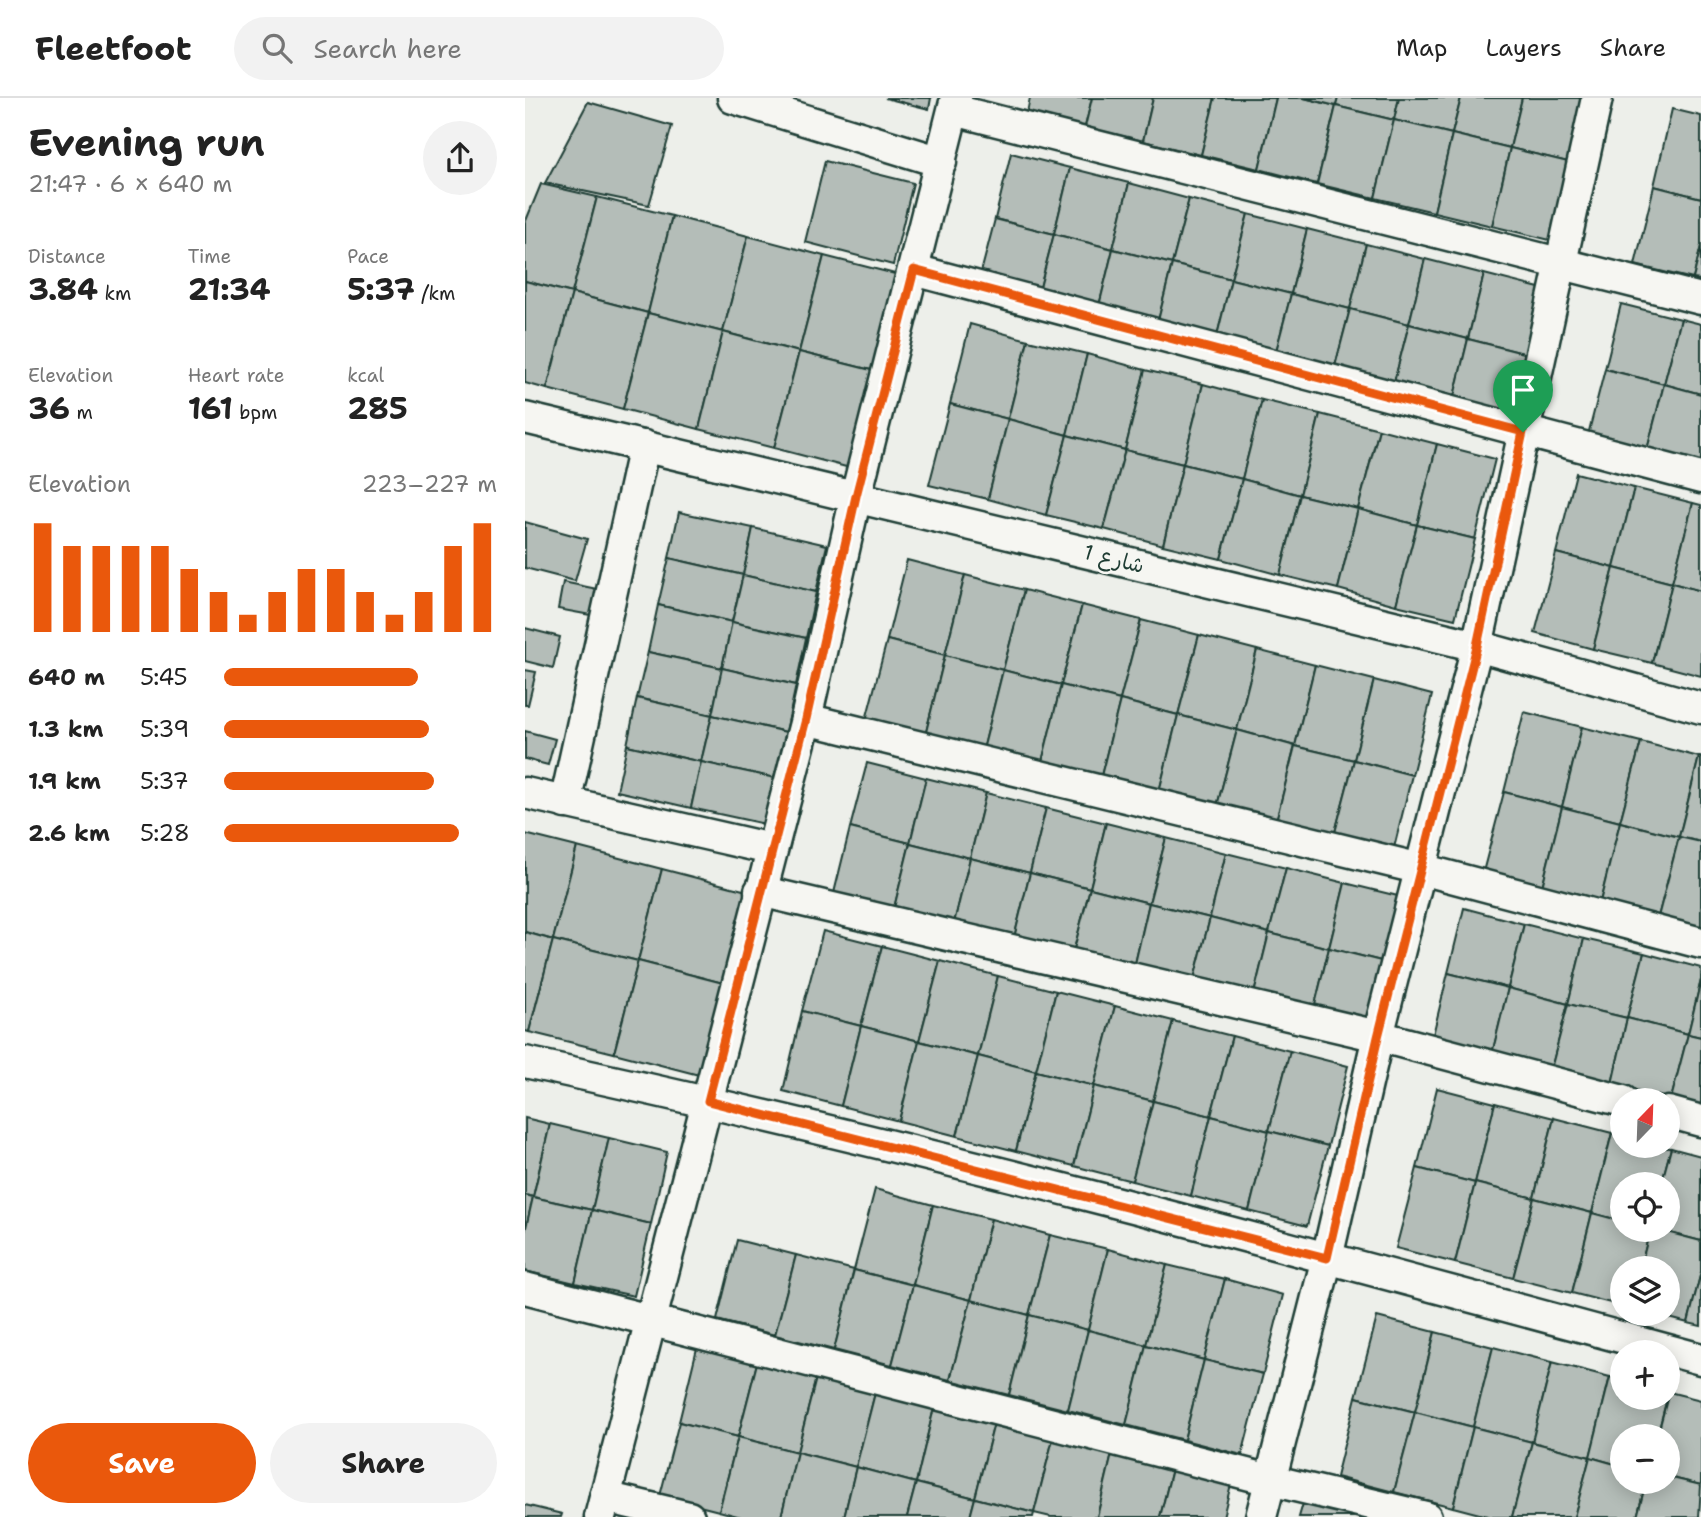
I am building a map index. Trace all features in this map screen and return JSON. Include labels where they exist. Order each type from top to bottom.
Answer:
[{"type":"street","points":[[733,98],[941,162]]},
{"type":"street","points":[[1261,1517],[1477,646],[1597,98]]},
{"type":"street","points":[[689,1517],[603,1507],[806,719],[856,496],[955,104],[1701,299]]},
{"type":"street","points":[[914,270],[1701,478]]},
{"type":"street","name":"شارع 1","points":[[525,418],[1477,646],[1701,708]]},
{"type":"street","points":[[565,803],[644,446]]},
{"type":"street","points":[[806,719],[1421,869],[1701,943]]},
{"type":"street","points":[[525,793],[771,849]]},
{"type":"street","points":[[760,891],[1378,1037],[1610,1098]]},
{"type":"street","points":[[525,1062],[708,1101],[1327,1258],[1701,1359]]},
{"type":"street","points":[[1680,1115],[1701,1121]]},
{"type":"street","points":[[525,1288],[1270,1480],[1426,1517]]},
{"type":"building","points":[[885,98],[931,98],[929,109]]},
{"type":"building","points":[[1030,98],[1092,98],[1085,127],[1027,113]]},
{"type":"building","points":[[1092,98],[1153,98],[1143,141],[1085,127]]},
{"type":"building","points":[[1153,98],[1215,98],[1201,155],[1143,141]]},
{"type":"building","points":[[1215,98],[1276,98],[1259,169],[1201,155]]},
{"type":"building","points":[[1276,98],[1304,98],[1336,106],[1317,184],[1259,169]]},
{"type":"building","points":[[1304,98],[1338,98],[1336,106]]},
{"type":"building","points":[[1338,98],[1399,98],[1394,120],[1336,106]]},
{"type":"building","points":[[1399,98],[1461,98],[1452,134],[1394,120]]},
{"type":"building","points":[[1461,98],[1522,98],[1510,148],[1452,134]]},
{"type":"building","points":[[1522,98],[1584,98],[1568,162],[1510,148]]},
{"type":"building","points":[[588,102],[672,126],[649,205],[545,183]]},
{"type":"building","points":[[1336,106],[1394,120],[1375,198],[1317,184]]},
{"type":"building","points":[[1672,109],[1701,116],[1701,198],[1654,186]]},
{"type":"building","points":[[1394,120],[1452,134],[1434,212],[1375,198]]},
{"type":"building","points":[[1452,134],[1510,148],[1492,226],[1434,212]]},
{"type":"building","points":[[1510,148],[1568,162],[1550,240],[1492,226]]},
{"type":"building","points":[[1011,153],[1070,168],[1054,234],[995,219]]},
{"type":"building","points":[[825,161],[913,183],[893,265],[805,242]]},
{"type":"building","points":[[1070,168],[1129,183],[1113,249],[1054,234]]},
{"type":"building","points":[[1129,183],[1189,199],[1172,264],[1113,249]]},
{"type":"building","points":[[541,184],[597,197],[572,293],[525,281],[525,223]]},
{"type":"building","points":[[1654,186],[1701,198],[1701,246],[1693,279],[1635,265]]},
{"type":"building","points":[[597,197],[672,216],[648,313],[572,293]]},
{"type":"building","points":[[1189,199],[1248,214],[1231,279],[1172,264]]},
{"type":"building","points":[[1248,214],[1307,229],[1291,294],[1231,279]]},
{"type":"building","points":[[672,216],[748,236],[723,332],[648,313]]},
{"type":"building","points":[[995,219],[1054,234],[1037,299],[978,284]]},
{"type":"building","points":[[1307,229],[1366,244],[1350,309],[1291,294]]},
{"type":"building","points":[[1054,234],[1113,249],[1097,314],[1037,299]]},
{"type":"building","points":[[748,236],[824,256],[799,352],[723,332]]},
{"type":"building","points":[[1366,244],[1425,259],[1409,324],[1350,309]]},
{"type":"building","points":[[1701,246],[1701,280],[1693,279]]},
{"type":"building","points":[[1113,249],[1172,264],[1156,329],[1097,314]]},
{"type":"building","points":[[824,256],[899,275],[875,371],[799,352]]},
{"type":"building","points":[[1425,259],[1484,274],[1468,339],[1409,324]]},
{"type":"building","points":[[1172,264],[1231,279],[1215,344],[1156,329]]},
{"type":"building","points":[[1484,274],[1543,289],[1527,354],[1468,339]]},
{"type":"building","points":[[1231,279],[1291,294],[1274,359],[1215,344]]},
{"type":"building","points":[[525,281],[572,293],[547,389],[525,383]]},
{"type":"building","points":[[572,293],[648,313],[623,409],[547,389]]},
{"type":"building","points":[[1291,294],[1350,309],[1333,374],[1274,359]]},
{"type":"building","points":[[1621,304],[1681,319],[1664,384],[1605,369]]},
{"type":"building","points":[[1350,309],[1409,324],[1392,390],[1333,374]]},
{"type":"building","points":[[648,313],[723,332],[699,429],[623,409]]},
{"type":"building","points":[[1681,319],[1701,324],[1701,394],[1664,384]]},
{"type":"building","points":[[970,324],[1028,340],[1008,419],[950,404]]},
{"type":"building","points":[[1409,324],[1468,339],[1452,405],[1392,390]]},
{"type":"building","points":[[723,332],[799,352],[774,448],[699,429]]},
{"type":"building","points":[[1468,339],[1527,354],[1511,420],[1452,405]]},
{"type":"building","points":[[1028,340],[1087,354],[1067,435],[1008,419]]},
{"type":"building","points":[[799,352],[875,371],[850,468],[774,448]]},
{"type":"building","points":[[1087,354],[1145,370],[1125,450],[1067,435]]},
{"type":"building","points":[[1605,369],[1664,384],[1647,450],[1588,435]]},
{"type":"building","points":[[1145,370],[1203,384],[1183,464],[1125,450]]},
{"type":"building","points":[[1203,384],[1262,400],[1242,479],[1183,464]]},
{"type":"building","points":[[1664,384],[1701,394],[1701,463],[1647,450]]},
{"type":"building","points":[[1262,400],[1320,414],[1300,495],[1242,479]]},
{"type":"building","points":[[950,404],[1008,419],[988,499],[929,485]]},
{"type":"building","points":[[1320,414],[1379,429],[1358,509],[1300,495]]},
{"type":"building","points":[[1008,419],[1067,435],[1046,515],[988,499]]},
{"type":"building","points":[[1379,429],[1437,444],[1417,525],[1358,509]]},
{"type":"building","points":[[1067,435],[1125,450],[1104,529],[1046,515]]},
{"type":"building","points":[[1437,444],[1495,459],[1475,539],[1417,525]]},
{"type":"building","points":[[1125,450],[1183,464],[1163,545],[1104,529]]},
{"type":"building","points":[[1183,464],[1242,479],[1221,559],[1163,545]]},
{"type":"building","points":[[1576,473],[1634,488],[1614,568],[1556,553]]},
{"type":"building","points":[[1242,479],[1300,495],[1280,575],[1221,559]]},
{"type":"building","points":[[1634,488],[1693,503],[1672,583],[1614,568]]},
{"type":"building","points":[[1300,495],[1358,509],[1338,589],[1280,575]]},
{"type":"building","points":[[1693,503],[1701,505],[1701,591],[1672,583]]},
{"type":"building","points":[[1358,509],[1417,525],[1396,605],[1338,589]]},
{"type":"building","points":[[679,512],[753,528],[743,575],[669,558]]},
{"type":"building","points":[[525,522],[587,539],[575,581],[525,568]]},
{"type":"building","points":[[1417,525],[1475,539],[1455,619],[1396,605]]},
{"type":"building","points":[[753,528],[827,545],[816,592],[743,575]]},
{"type":"building","points":[[1556,553],[1614,568],[1593,649],[1535,633]]},
{"type":"building","points":[[669,558],[743,575],[732,622],[658,605]]},
{"type":"building","points":[[907,560],[965,575],[945,655],[887,640]]},
{"type":"building","points":[[1614,568],[1672,583],[1652,663],[1593,649]]},
{"type":"building","points":[[743,575],[816,592],[806,638],[732,622]]},
{"type":"building","points":[[965,575],[1024,590],[1003,670],[945,655]]},
{"type":"building","points":[[563,582],[602,590],[596,616],[558,609]]},
{"type":"building","points":[[1672,583],[1701,591],[1701,676],[1652,663]]},
{"type":"building","points":[[1024,590],[1082,605],[1061,685],[1003,670]]},
{"type":"building","points":[[658,605],[732,622],[722,668],[648,652]]},
{"type":"building","points":[[1082,605],[1141,620],[1120,700],[1061,685]]},
{"type":"building","points":[[1141,620],[1199,635],[1178,715],[1120,700]]},
{"type":"building","points":[[732,622],[806,638],[796,685],[722,668]]},
{"type":"building","points":[[525,628],[560,637],[553,668],[525,661]]},
{"type":"building","points":[[1199,635],[1257,650],[1237,730],[1178,715]]},
{"type":"building","points":[[887,640],[945,655],[925,736],[866,720]]},
{"type":"building","points":[[1257,650],[1315,665],[1295,746],[1237,730]]},
{"type":"building","points":[[648,652],[722,668],[712,715],[637,698]]},
{"type":"building","points":[[945,655],[1003,670],[983,750],[925,736]]},
{"type":"building","points":[[1315,665],[1374,680],[1354,760],[1295,746]]},
{"type":"building","points":[[722,668],[796,685],[786,732],[712,715]]},
{"type":"building","points":[[525,670],[536,672],[528,705],[525,705]]},
{"type":"building","points":[[1003,670],[1061,685],[1041,766],[983,750]]},
{"type":"building","points":[[1374,680],[1432,695],[1412,775],[1354,760]]},
{"type":"building","points":[[1061,685],[1120,700],[1100,780],[1041,766]]},
{"type":"building","points":[[637,698],[712,715],[701,762],[627,745]]},
{"type":"building","points":[[1120,700],[1178,715],[1158,796],[1100,780]]},
{"type":"building","points":[[1524,712],[1582,727],[1562,807],[1504,792]]},
{"type":"building","points":[[712,715],[786,732],[775,778],[701,762]]},
{"type":"building","points":[[1178,715],[1237,730],[1216,810],[1158,796]]},
{"type":"building","points":[[1582,727],[1641,742],[1620,822],[1562,807]]},
{"type":"building","points":[[1237,730],[1295,746],[1275,825],[1216,810]]},
{"type":"building","points":[[525,731],[555,739],[548,765],[525,759]]},
{"type":"building","points":[[1641,742],[1699,757],[1679,837],[1620,822]]},
{"type":"building","points":[[627,745],[701,762],[691,808],[617,791]]},
{"type":"building","points":[[1295,746],[1354,760],[1333,840],[1275,825]]},
{"type":"building","points":[[1701,757],[1701,842],[1679,837]]},
{"type":"building","points":[[1354,760],[1412,775],[1392,856],[1333,840]]},
{"type":"building","points":[[701,762],[775,778],[765,824],[691,808]]},
{"type":"building","points":[[867,763],[926,778],[910,843],[850,828]]},
{"type":"building","points":[[926,778],[986,793],[970,858],[910,843]]},
{"type":"building","points":[[1504,792],[1562,807],[1542,887],[1483,872]]},
{"type":"building","points":[[986,793],[1046,808],[1030,873],[970,858]]},
{"type":"building","points":[[1562,807],[1620,822],[1600,902],[1542,887]]},
{"type":"building","points":[[1046,808],[1106,823],[1090,888],[1030,873]]},
{"type":"building","points":[[1620,822],[1679,837],[1658,917],[1600,902]]},
{"type":"building","points":[[1106,823],[1166,838],[1149,903],[1090,888]]},
{"type":"building","points":[[850,828],[910,843],[894,908],[834,893]]},
{"type":"building","points":[[525,834],[577,847],[553,940],[525,932]]},
{"type":"building","points":[[1679,837],[1701,842],[1701,928],[1658,917]]},
{"type":"building","points":[[1166,838],[1226,853],[1210,918],[1149,903]]},
{"type":"building","points":[[910,843],[970,858],[954,923],[894,908]]},
{"type":"building","points":[[577,847],[662,869],[638,961],[553,940]]},
{"type":"building","points":[[1226,853],[1286,868],[1269,933],[1210,918]]},
{"type":"building","points":[[970,858],[1030,873],[1014,938],[954,923]]},
{"type":"building","points":[[1286,868],[1345,883],[1329,948],[1269,933]]},
{"type":"building","points":[[662,869],[747,891],[723,983],[638,961]]},
{"type":"building","points":[[1030,873],[1090,888],[1073,953],[1014,938]]},
{"type":"building","points":[[1345,883],[1406,898],[1389,963],[1329,948]]},
{"type":"building","points":[[1090,888],[1149,903],[1134,968],[1073,953]]},
{"type":"building","points":[[1149,903],[1210,918],[1193,983],[1134,968]]},
{"type":"building","points":[[1464,908],[1524,924],[1508,988],[1448,973]]},
{"type":"building","points":[[1210,918],[1269,933],[1253,998],[1193,983]]},
{"type":"building","points":[[1524,924],[1584,939],[1568,1004],[1508,988]]},
{"type":"building","points":[[823,931],[882,946],[861,1026],[802,1011]]},
{"type":"building","points":[[525,932],[553,940],[529,1032],[525,1031]]},
{"type":"building","points":[[1269,933],[1329,948],[1313,1013],[1253,998]]},
{"type":"building","points":[[1584,939],[1644,953],[1627,1018],[1568,1004]]},
{"type":"building","points":[[553,940],[638,961],[614,1053],[529,1032]]},
{"type":"building","points":[[882,946],[940,961],[919,1041],[861,1026]]},
{"type":"building","points":[[1329,948],[1389,963],[1373,1028],[1313,1013]]},
{"type":"building","points":[[1644,953],[1701,968],[1701,980],[1688,1034],[1627,1018]]},
{"type":"building","points":[[638,961],[723,983],[699,1075],[614,1053]]},
{"type":"building","points":[[940,961],[998,976],[978,1056],[919,1041]]},
{"type":"building","points":[[1448,973],[1508,988],[1492,1054],[1432,1039]]},
{"type":"building","points":[[998,976],[1056,991],[1036,1071],[978,1056]]},
{"type":"building","points":[[1701,980],[1701,1037],[1688,1034]]},
{"type":"building","points":[[1508,988],[1568,1004],[1551,1069],[1492,1054]]},
{"type":"building","points":[[1056,991],[1115,1006],[1094,1086],[1036,1071]]},
{"type":"building","points":[[1568,1004],[1627,1018],[1612,1084],[1551,1069]]},
{"type":"building","points":[[1115,1006],[1173,1021],[1153,1101],[1094,1086]]},
{"type":"building","points":[[802,1011],[861,1026],[841,1106],[783,1091]]},
{"type":"building","points":[[1627,1018],[1688,1034],[1674,1088],[1628,1088],[1612,1084]]},
{"type":"building","points":[[1173,1021],[1232,1036],[1211,1116],[1153,1101]]},
{"type":"building","points":[[861,1026],[919,1041],[899,1121],[841,1106]]},
{"type":"building","points":[[1688,1034],[1701,1037],[1701,1106],[1680,1101],[1680,1088],[1674,1088]]},
{"type":"building","points":[[1232,1036],[1290,1051],[1269,1131],[1211,1116]]},
{"type":"building","points":[[919,1041],[978,1056],[957,1136],[899,1121]]},
{"type":"building","points":[[1290,1051],[1348,1066],[1328,1146],[1269,1131]]},
{"type":"building","points":[[978,1056],[1036,1071],[1016,1151],[957,1136]]},
{"type":"building","points":[[1036,1071],[1094,1086],[1074,1166],[1016,1151]]},
{"type":"building","points":[[1094,1086],[1153,1101],[1132,1181],[1074,1166]]},
{"type":"building","points":[[1437,1088],[1495,1103],[1475,1183],[1417,1168]]},
{"type":"building","points":[[1153,1101],[1211,1116],[1191,1196],[1132,1181]]},
{"type":"building","points":[[1495,1103],[1554,1118],[1534,1198],[1475,1183]]},
{"type":"building","points":[[1211,1116],[1269,1131],[1249,1211],[1191,1196]]},
{"type":"building","points":[[525,1118],[550,1124],[533,1197],[525,1195]]},
{"type":"building","points":[[1554,1118],[1610,1132],[1592,1213],[1534,1198]]},
{"type":"building","points":[[550,1124],[609,1138],[592,1210],[533,1197]]},
{"type":"building","points":[[1269,1131],[1328,1146],[1307,1226],[1249,1211]]},
{"type":"building","points":[[609,1138],[667,1152],[651,1224],[592,1210]]},
{"type":"building","points":[[1610,1141],[1610,1158],[1668,1158],[1665,1172],[1610,1172],[1610,1218],[1592,1213]]},
{"type":"building","points":[[1680,1150],[1701,1156],[1701,1241],[1680,1236],[1680,1172],[1665,1172],[1668,1158],[1680,1158]]},
{"type":"building","points":[[1417,1168],[1475,1183],[1455,1263],[1396,1248]]},
{"type":"building","points":[[1475,1183],[1534,1198],[1513,1278],[1455,1263]]},
{"type":"building","points":[[875,1189],[933,1205],[913,1285],[854,1270]]},
{"type":"building","points":[[525,1195],[533,1197],[525,1232]]},
{"type":"building","points":[[533,1197],[592,1210],[575,1283],[525,1271],[525,1232]]},
{"type":"building","points":[[1534,1198],[1592,1213],[1572,1293],[1513,1278]]},
{"type":"building","points":[[933,1205],[991,1219],[971,1300],[913,1285]]},
{"type":"building","points":[[592,1210],[651,1224],[634,1296],[575,1283]]},
{"type":"building","points":[[1592,1213],[1610,1218],[1610,1242],[1647,1242],[1643,1256],[1610,1256],[1610,1303],[1572,1293]]},
{"type":"building","points":[[991,1219],[1050,1235],[1029,1315],[971,1300]]},
{"type":"building","points":[[1050,1235],[1108,1249],[1088,1330],[1029,1315]]},
{"type":"building","points":[[1680,1236],[1701,1241],[1701,1272],[1688,1323],[1680,1321],[1680,1256],[1643,1256],[1647,1242],[1680,1242]]},
{"type":"building","points":[[737,1240],[796,1255],[775,1335],[717,1320]]},
{"type":"building","points":[[1108,1249],[1167,1265],[1146,1345],[1088,1330]]},
{"type":"building","points":[[796,1255],[854,1270],[834,1350],[775,1335]]},
{"type":"building","points":[[1167,1265],[1225,1279],[1204,1360],[1146,1345]]},
{"type":"building","points":[[854,1270],[913,1285],[892,1365],[834,1350]]},
{"type":"building","points":[[1701,1272],[1701,1326],[1688,1323]]},
{"type":"building","points":[[1225,1279],[1283,1295],[1263,1374],[1204,1360]]},
{"type":"building","points":[[913,1285],[971,1300],[950,1380],[892,1365]]},
{"type":"building","points":[[971,1300],[1029,1315],[1009,1395],[950,1380]]},
{"type":"building","points":[[1029,1315],[1088,1330],[1068,1410],[1009,1395]]},
{"type":"building","points":[[1377,1317],[1435,1332],[1415,1412],[1356,1397]]},
{"type":"building","points":[[1088,1330],[1146,1345],[1126,1425],[1068,1410]]},
{"type":"building","points":[[1435,1332],[1493,1347],[1473,1427],[1415,1412]]},
{"type":"building","points":[[1146,1345],[1204,1360],[1184,1440],[1126,1425]]},
{"type":"building","points":[[1493,1347],[1552,1362],[1532,1442],[1473,1427]]},
{"type":"building","points":[[697,1348],[757,1363],[738,1437],[679,1422]]},
{"type":"building","points":[[1204,1360],[1263,1374],[1242,1455],[1184,1440]]},
{"type":"building","points":[[1552,1362],[1610,1377],[1590,1457],[1532,1442]]},
{"type":"building","points":[[757,1363],[816,1378],[797,1452],[738,1437]]},
{"type":"building","points":[[1610,1377],[1610,1410],[1664,1410],[1660,1424],[1610,1424],[1610,1463],[1590,1457]]},
{"type":"building","points":[[816,1378],[875,1393],[856,1467],[797,1452]]},
{"type":"building","points":[[875,1393],[934,1408],[916,1483],[856,1467]]},
{"type":"building","points":[[1680,1395],[1701,1400],[1701,1485],[1680,1480],[1680,1424],[1660,1424],[1664,1410],[1680,1410]]},
{"type":"building","points":[[1356,1397],[1415,1412],[1394,1492],[1336,1477]]},
{"type":"building","points":[[934,1408],[994,1423],[975,1498],[916,1483]]},
{"type":"building","points":[[1415,1412],[1473,1427],[1453,1507],[1394,1492]]},
{"type":"building","points":[[679,1422],[738,1437],[719,1511],[660,1496]]},
{"type":"building","points":[[994,1423],[1053,1439],[1034,1513],[975,1498]]},
{"type":"building","points":[[1473,1427],[1532,1442],[1512,1517],[1491,1517],[1453,1507]]},
{"type":"building","points":[[738,1437],[797,1452],[781,1517],[741,1517],[719,1511]]},
{"type":"building","points":[[1053,1439],[1112,1454],[1097,1517],[1051,1517],[1034,1513]]},
{"type":"building","points":[[1532,1442],[1590,1457],[1574,1517],[1512,1517]]},
{"type":"building","points":[[797,1452],[856,1467],[844,1517],[781,1517]]},
{"type":"building","points":[[1112,1454],[1172,1469],[1160,1517],[1097,1517]]},
{"type":"building","points":[[1590,1457],[1610,1463],[1610,1494],[1643,1494],[1637,1517],[1574,1517]]},
{"type":"building","points":[[856,1467],[916,1483],[907,1517],[844,1517]]},
{"type":"building","points":[[1172,1469],[1231,1484],[1223,1517],[1160,1517]]},
{"type":"building","points":[[1680,1480],[1701,1485],[1699,1517],[1637,1517],[1643,1494],[1680,1494]]},
{"type":"building","points":[[916,1483],[975,1498],[970,1517],[907,1517]]},
{"type":"building","points":[[975,1498],[1034,1513],[1033,1517],[970,1517]]},
{"type":"building","points":[[1304,1500],[1362,1517],[1299,1517]]},
{"type":"building","points":[[525,1505],[562,1514],[561,1517],[525,1517]]},
{"type":"route","points":[[914,270],[1523,432],[1477,646],[1378,1037],[1327,1258],[708,1101],[806,719],[856,496],[914,270]]}]
